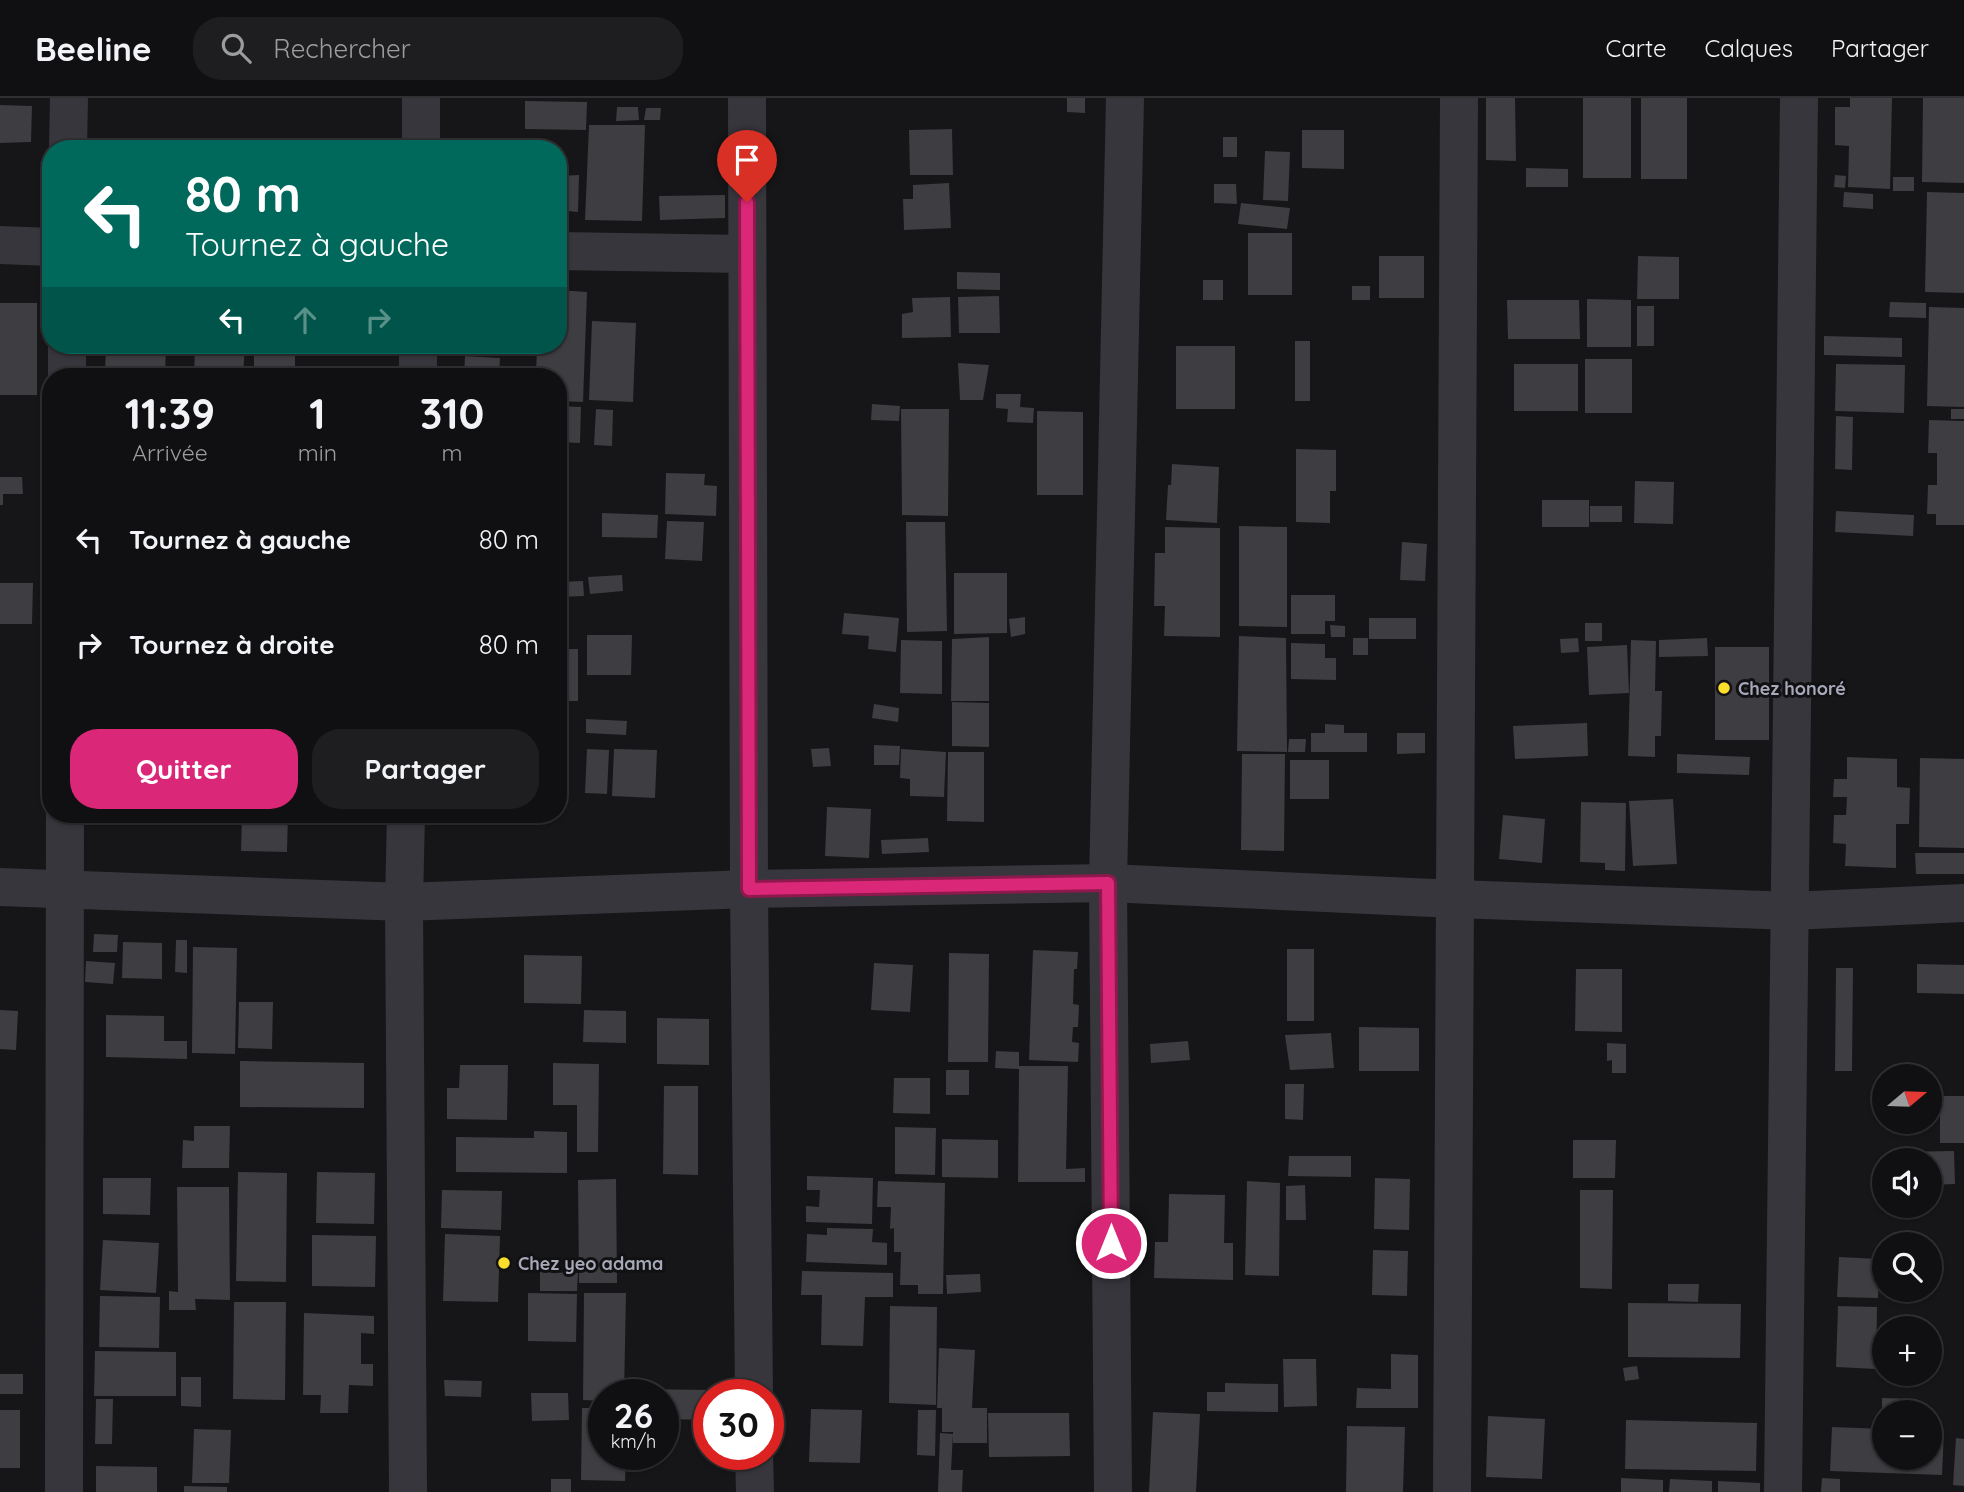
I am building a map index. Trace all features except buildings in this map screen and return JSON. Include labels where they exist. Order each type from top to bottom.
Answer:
[{"type":"street","points":[[68,140],[69,98]]},
{"type":"street","points":[[421,98],[421,140]]},
{"type":"street","points":[[747,98],[749,889],[754,1379]]},
{"type":"street","points":[[1113,1492],[1108,883],[1125,98]]},
{"type":"street","points":[[1452,1492],[1460,98]]},
{"type":"street","points":[[1783,1492],[1799,98]]},
{"type":"street","points":[[0,245],[42,247]]},
{"type":"street","points":[[567,251],[747,254]]},
{"type":"street","points":[[64,1492],[65,823]]},
{"type":"street","points":[[407,823],[404,902],[408,1492]]},
{"type":"street","points":[[0,887],[404,902],[749,889],[1108,883],[1791,911],[1964,903]]},
{"type":"street","points":[[754,1470],[755,1492]]},
{"type":"place","name":"Chez honoré","points":[[1724,688]]},
{"type":"place","name":"Chez yeo adama","points":[[504,1263]]},
{"type":"route","points":[[747,202],[749,889],[1108,883],[1111,1243]]}]
